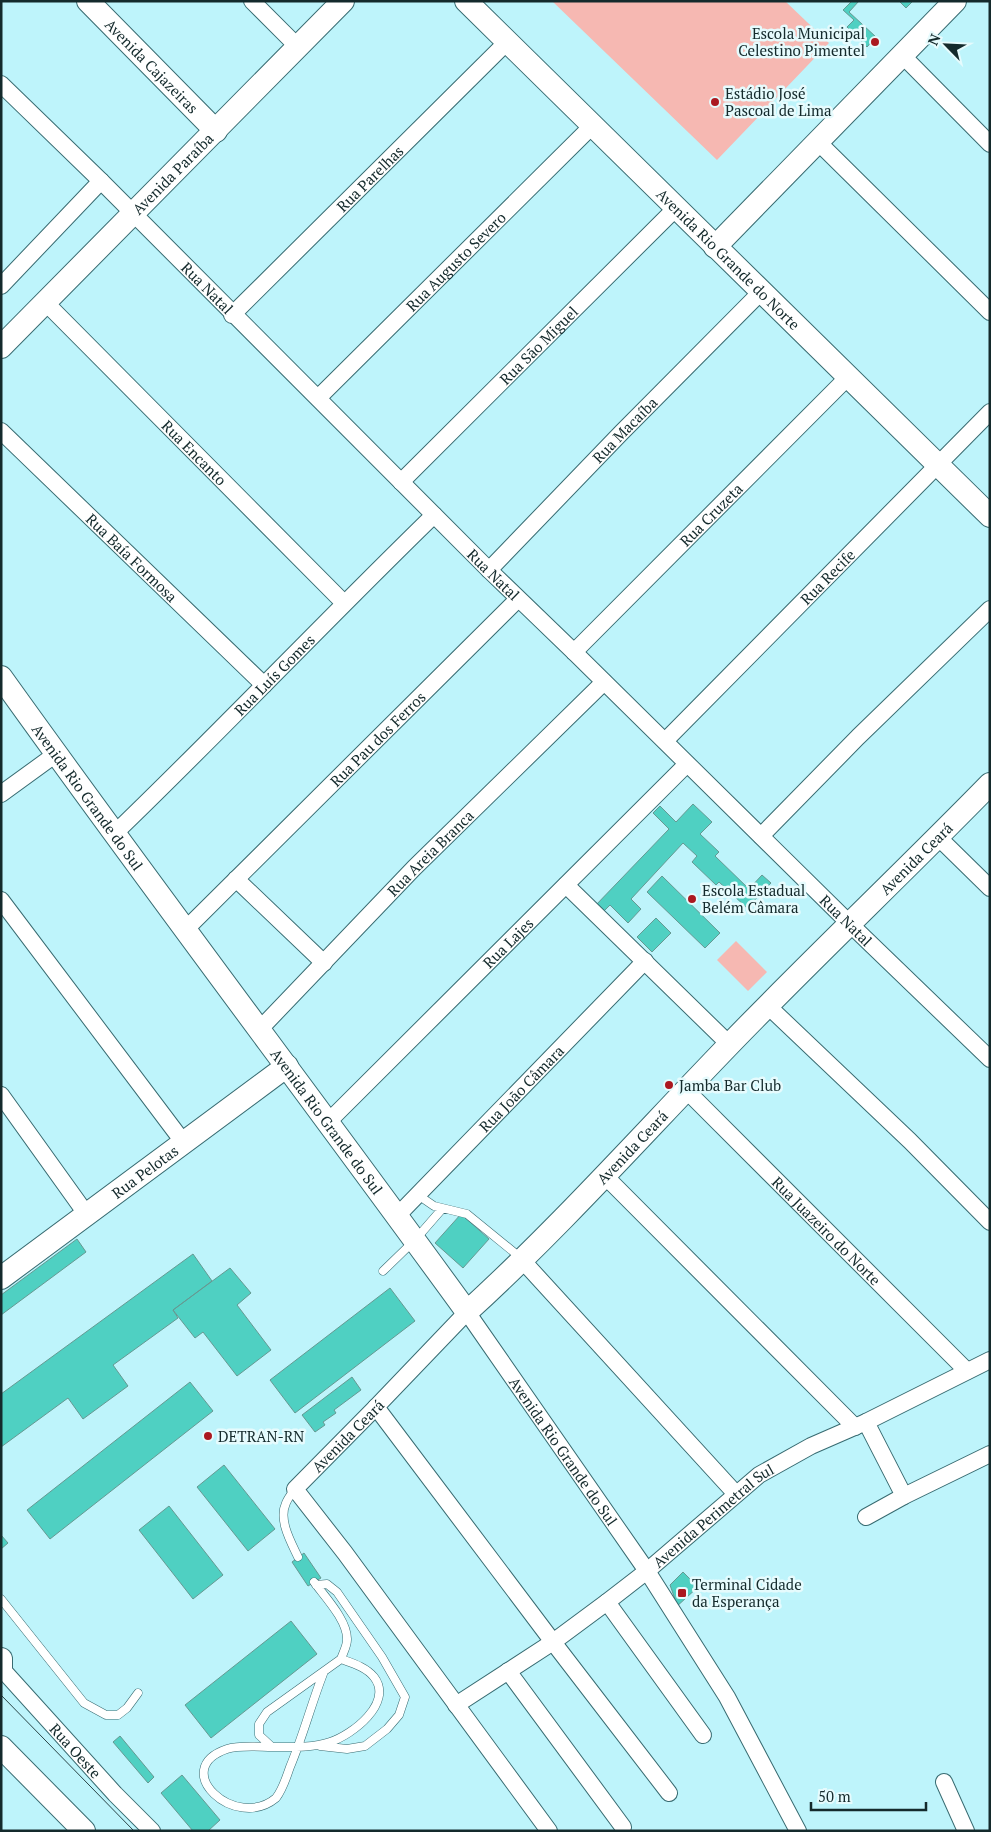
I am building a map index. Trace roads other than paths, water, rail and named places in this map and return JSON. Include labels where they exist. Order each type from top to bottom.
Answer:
[{"type":"street","name":"Avenida Cajazeiras","points":[[88,1],[216,131]]},
{"type":"street","points":[[252,1],[297,46]]},
{"type":"street","name":"Avenida Paraíba","points":[[1,347],[343,1]]},
{"type":"street","name":"Avenida Rio Grande do Norte","points":[[466,1],[990,516]]},
{"type":"street","points":[[715,247],[955,1]]},
{"type":"street","name":"Rua Parelhas","points":[[232,315],[507,42]]},
{"type":"street","points":[[902,55],[990,144]]},
{"type":"street","name":"Rua Natal","points":[[1,84],[101,181],[232,315],[318,398],[488,570],[990,1059]]},
{"type":"street","name":"Rua Augusto Severo","points":[[318,398],[592,126]]},
{"type":"street","points":[[817,141],[990,312]]},
{"type":"street","points":[[1,286],[101,181]]},
{"type":"street","name":"Rua São Miguel","points":[[401,482],[676,208]]},
{"type":"street","name":"Rua Macaíba","points":[[488,570],[762,292]]},
{"type":"street","name":"Rua Encanto","points":[[45,302],[344,603]]},
{"type":"street","name":"Rua Cruzeta","points":[[574,652],[848,377]]},
{"type":"street","name":"Rua Recife","points":[[665,742],[990,412]]},
{"type":"street","name":"Rua Baía Formosa","points":[[1,431],[264,685]]},
{"type":"street","name":"Rua Luís Gomes","points":[[114,834],[434,515]]},
{"type":"street","name":"Rua Pau dos Ferros","points":[[186,929],[518,599]]},
{"type":"street","points":[[761,836],[858,737],[990,610]]},
{"type":"street","name":"Avenida Rio Grande do Sul","points":[[1,678],[114,834],[288,1066],[415,1240],[647,1571],[728,1696],[798,1831]]},
{"type":"street","name":"Rua Areia Branca","points":[[260,1029],[414,868],[604,682]]},
{"type":"street","points":[[1,794],[56,754]]},
{"type":"street","name":"Rua Lajes","points":[[328,1122],[688,764]]},
{"type":"street","name":"Avenida Ceará","points":[[295,1489],[467,1312],[522,1260],[605,1176],[730,1044],[990,784]]},
{"type":"street","points":[[938,837],[990,888]]},
{"type":"street","points":[[236,879],[324,963]]},
{"type":"street","points":[[566,885],[730,1044]]},
{"type":"street","points":[[1,900],[184,1143]]},
{"type":"street","name":"Rua João Câmara","points":[[397,1216],[645,961]]},
{"type":"street","points":[[768,1006],[910,1141],[990,1222]]},
{"type":"street","name":"Rua Pelotas","points":[[1,1278],[288,1066]]},
{"type":"street","name":"Rua Juazeiro do Norte","points":[[686,1090],[967,1371]]},
{"type":"street","points":[[1,1095],[88,1215]]},
{"type":"street","points":[[605,1176],[776,1346],[860,1424],[904,1496]]},
{"type":"street","points":[[522,1260],[736,1494]]},
{"type":"street","name":"Avenida Perimetral Sul","points":[[456,1704],[553,1642],[607,1602],[647,1571],[759,1475],[811,1446],[990,1360]]},
{"type":"street","points":[[376,1407],[669,1793]]},
{"type":"street","points":[[866,1517],[904,1496],[990,1454]]},
{"type":"street","points":[[295,1489],[345,1553],[549,1831]]},
{"type":"street","points":[[607,1602],[703,1735]]},
{"type":"street","name":"Rua Oeste","points":[[1,1659],[1,1670],[115,1794],[152,1831]]},
{"type":"street","points":[[508,1671],[623,1827]]},
{"type":"street","points":[[1,1747],[84,1831]]},
{"type":"street","points":[[944,1782],[966,1831]]},
{"type":"lane","points":[[418,1195],[434,1206],[459,1210],[467,1214],[522,1260]]},
{"type":"lane","points":[[383,1271],[415,1240],[442,1208]]},
{"type":"lane","points":[[295,1489],[286,1502],[284,1517],[286,1529],[298,1558]]},
{"type":"lane","points":[[272,1747],[259,1735],[259,1724],[267,1712],[340,1658],[347,1639],[345,1625],[315,1583],[327,1584],[337,1592],[382,1657],[405,1697],[399,1715],[387,1730],[365,1746],[347,1749],[316,1746],[299,1746],[272,1747],[229,1748],[215,1755],[205,1766],[202,1775],[206,1787],[215,1802],[229,1811],[249,1814],[258,1812],[269,1805],[282,1788],[299,1746],[323,1672]]},
{"type":"lane","points":[[1,1599],[84,1703],[106,1715],[118,1715],[127,1708],[138,1693]]},
{"type":"lane","points":[[316,1746],[331,1742],[350,1732],[364,1721],[377,1702],[378,1686],[374,1678],[355,1664],[340,1658]]},
{"type":"tram line","points":[[1,1695],[134,1831]]},
{"type":"place","name":"Escola Municipal Celestino Pimentel","points":[[875,42]]},
{"type":"place","name":"Estádio José Pascoal de Lima","points":[[715,102]]},
{"type":"place","name":"Escola Estadual Belém Câmara","points":[[692,899]]},
{"type":"place","name":"Jamba Bar Club","points":[[669,1085]]},
{"type":"place","name":"DETRAN-RN","points":[[208,1436]]},
{"type":"place","name":"Terminal Cidade da Esperança","points":[[682,1593]]}]
